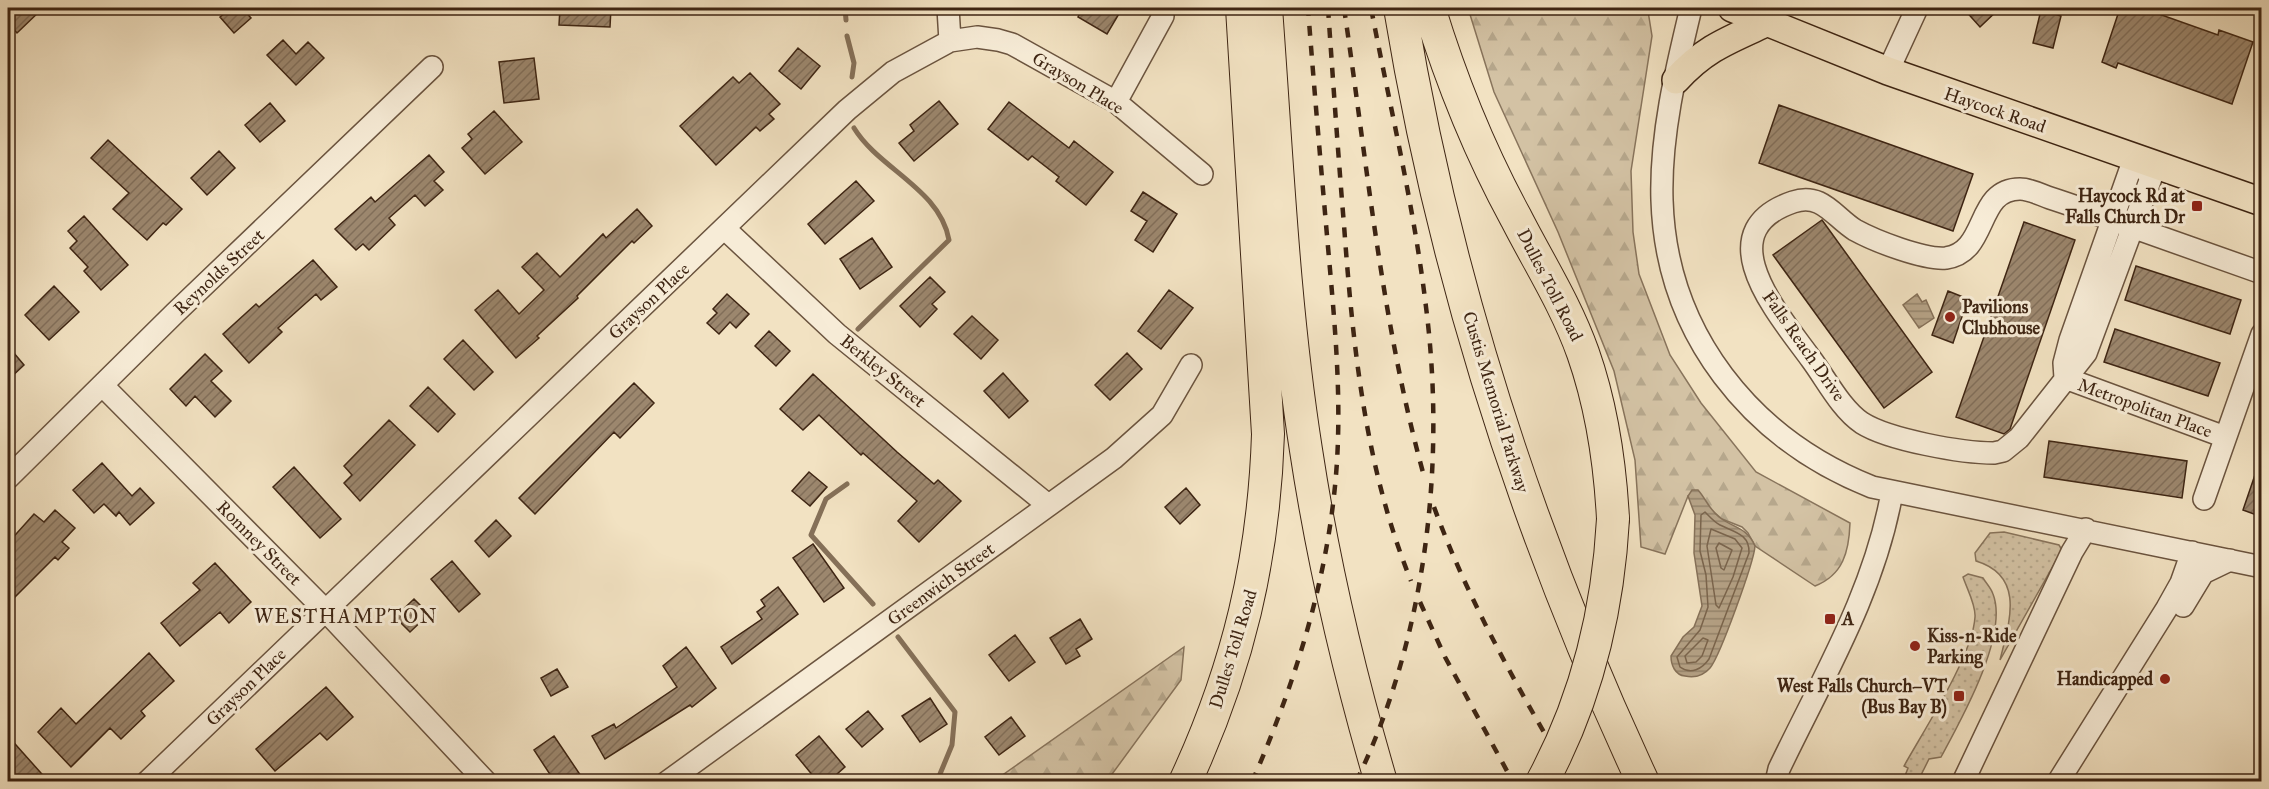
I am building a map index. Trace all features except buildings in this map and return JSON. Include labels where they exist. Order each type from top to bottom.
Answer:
[{"type":"highway","name":"Dulles Toll Road","points":[[1185,782],[1204,740],[1235,654],[1251,593],[1265,498],[1268,434],[1242,8]]},
{"type":"highway","points":[[1266,8],[1287,299],[1306,450],[1338,621],[1381,782]]},
{"type":"highway","name":"Custis Memorial Parkway","points":[[1400,8],[1426,144],[1465,300],[1516,469],[1595,676],[1643,782]]},
{"type":"highway","name":"Dulles Toll Road","points":[[1429,8],[1475,134],[1501,190],[1568,315],[1583,353],[1604,430],[1613,519],[1604,609],[1589,674],[1567,731],[1542,782]]},
{"type":"highway","points":[[1595,676],[1644,752],[1658,782]]},
{"type":"main road","name":"Haycock Road","points":[[1732,8],[1888,71],[2139,161],[2262,202]]},
{"type":"main road","points":[[1676,80],[1697,58],[1713,46],[1768,22]]},
{"type":"street","points":[[948,8],[950,41]]},
{"type":"street","points":[[1690,8],[1663,153],[1662,200],[1665,237],[1672,271],[1684,308],[1703,345],[1740,396],[1790,444],[1845,476],[1892,492],[2086,529],[2262,567]]},
{"type":"street","points":[[1888,71],[1917,8]]},
{"type":"street","points":[[1116,102],[1163,16]]},
{"type":"street","name":"Grayson Place","points":[[147,782],[847,110],[893,72],[950,41],[977,37],[1011,44],[1116,102],[1202,174]]},
{"type":"street","name":"Reynolds Street","points":[[8,478],[175,313],[432,67]]},
{"type":"street","points":[[2065,378],[2064,363],[2070,340],[2130,170],[2139,161]]},
{"type":"street","name":"Falls Reach Drive","points":[[2139,161],[2151,178],[2132,227],[2088,348],[2081,361],[2065,378],[2019,438],[2003,451],[1994,453],[1932,444],[1874,429],[1853,416],[1775,309],[1754,268],[1750,243],[1754,233],[1770,215],[1783,206],[1805,199],[1826,205],[1862,233],[1933,258],[1944,258],[1963,252],[1975,238],[1991,202],[1998,196],[2012,190],[2029,190],[2112,219],[2132,227],[2262,273]]},
{"type":"street","name":"Berkley Street","points":[[725,229],[837,334],[1048,505]]},
{"type":"street","points":[[2204,500],[2262,334]]},
{"type":"street","name":"Greenwich Street","points":[[667,782],[1114,458],[1162,415],[1191,365]]},
{"type":"street","name":"Metropolitan Place","points":[[2065,378],[2225,437]]},
{"type":"street","name":"Romney Street","points":[[103,386],[325,610],[486,782]]},
{"type":"street","points":[[1776,782],[1779,769],[1863,595],[1887,522],[1892,492]]},
{"type":"street","points":[[1962,782],[2072,552],[2086,529]]},
{"type":"street","points":[[2058,782],[2098,714],[2114,678],[2165,586],[2192,552]]},
{"type":"street","points":[[2098,714],[2141,675],[2204,573],[2215,565],[2230,560]]},
{"type":"green space","points":[[1468,8],[1645,8],[1648,11],[1652,36],[1631,171],[1633,232],[1639,274],[1670,355],[1701,403],[1756,472],[1850,523],[1848,544],[1843,561],[1832,576],[1825,581],[1815,586],[1755,546],[1742,527],[1722,519],[1708,507],[1688,496],[1665,554],[1641,547],[1635,460],[1614,371],[1558,232],[1494,92]]},
{"type":"green space","points":[[2004,532],[2059,545],[2062,550],[2000,660],[2010,616],[2008,589],[2002,578],[1992,568],[1976,561],[1975,553],[1990,533]]},
{"type":"green space","points":[[1968,574],[1983,578],[1993,594],[1996,611],[1989,654],[1981,677],[1941,757],[1929,759],[1918,781],[1903,781],[1908,768],[1904,766],[1957,671],[1972,633],[1975,612],[1963,577]]},
{"type":"green space","points":[[1184,647],[1181,680],[1107,781],[994,781]]},
{"type":"water","points":[[1917,294],[1922,302],[1926,300],[1934,318],[1919,328],[1903,305]]},
{"type":"water","points":[[1692,490],[1698,490],[1716,514],[1724,521],[1744,531],[1755,546],[1743,588],[1715,660],[1705,672],[1692,677],[1676,672],[1671,656],[1683,637],[1694,627],[1702,606],[1694,553],[1695,515],[1688,496]]},
{"type":"waterway","points":[[845,8],[846,20]]},
{"type":"waterway","points":[[847,36],[854,63],[852,77]]},
{"type":"waterway","points":[[854,128],[878,156],[908,180],[934,207],[943,222],[949,240],[858,329]]},
{"type":"waterway","points":[[847,484],[826,499],[811,535],[873,604]]},
{"type":"waterway","points":[[898,637],[955,712],[952,745],[940,774],[943,782]]},
{"type":"railway","points":[[1252,782],[1281,711],[1305,637],[1324,562],[1335,486],[1338,426],[1335,337],[1308,8]]},
{"type":"railway","points":[[1328,8],[1357,361],[1382,494],[1411,581]]},
{"type":"railway","points":[[1344,8],[1386,302],[1409,419],[1424,476]]},
{"type":"railway","points":[[1356,782],[1380,727],[1399,669],[1414,610],[1425,549],[1431,488],[1433,427],[1432,367],[1421,269],[1371,8]]},
{"type":"railway","points":[[1434,507],[1459,570],[1488,630],[1553,748]]},
{"type":"railway","points":[[1420,602],[1445,657],[1513,782]]},
{"type":"place","name":"Haycock Rd at Falls Church Dr","points":[[2197,206]]},
{"type":"place","name":"Pavilions Clubhouse","points":[[1950,317]]},
{"type":"place","name":"A","points":[[1830,619]]},
{"type":"place","name":"Kiss-n-Ride Parking","points":[[1915,646]]},
{"type":"place","name":"Handicapped","points":[[2165,679]]},
{"type":"place","name":"West Falls Church–VT (Bus Bay B)","points":[[1959,696]]},
{"type":"district","name":"WESTHAMPTON","points":[[346,616]]}]
